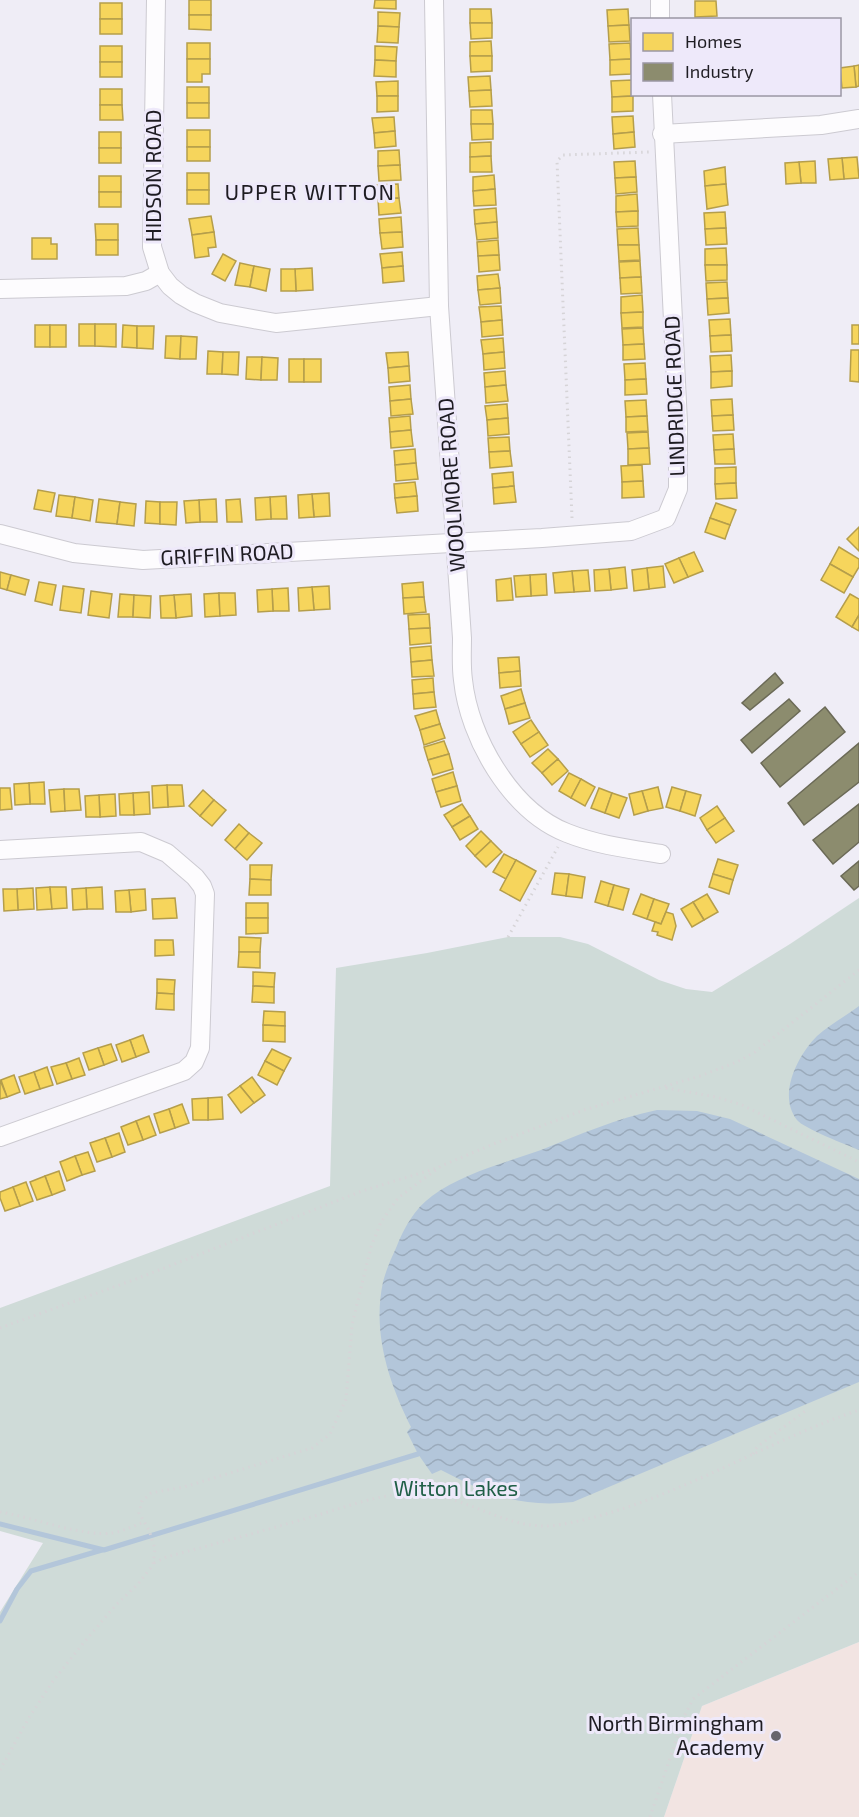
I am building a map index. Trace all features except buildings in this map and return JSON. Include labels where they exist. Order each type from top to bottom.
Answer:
[{"type":"street","name":"HIDSON ROAD","points":[[156,0],[152,247],[160,273],[170,286],[195,303],[220,313],[276,323],[439,306]]},
{"type":"street","name":"WOOLMORE ROAD","points":[[434,0],[439,306],[456,542],[463,680],[483,745],[514,795],[527,809],[565,833],[595,843],[661,854]]},
{"type":"street","points":[[660,0],[660,18]]},
{"type":"street","name":"LINDRIDGE ROAD","points":[[456,542],[631,531],[666,518],[678,489],[678,423],[662,96]]},
{"type":"street","points":[[663,142],[859,119]]},
{"type":"street","points":[[0,289],[126,286],[146,281],[160,273]]},
{"type":"street","name":"GRIFFIN ROAD","points":[[0,534],[74,553],[143,560],[456,542]]},
{"type":"street","points":[[0,850],[141,842],[167,853],[195,876],[205,894],[200,1048],[194,1062],[184,1071],[0,1137]]},
{"type":"path","points":[[573,535],[557,161],[563,155],[663,142]]},
{"type":"path","points":[[508,937],[565,833]]},
{"type":"path","points":[[0,1328],[136,1280],[362,1191],[441,1166],[585,1110],[700,1076],[737,1062],[755,1052],[859,970]]},
{"type":"path","points":[[664,1087],[716,1097],[742,1106],[859,1162]]},
{"type":"path","points":[[0,1770],[28,1719],[53,1681],[153,1564],[155,1557],[153,1542],[149,1530],[138,1513],[142,1501],[151,1494],[184,1487],[312,1448],[330,1434],[346,1399],[352,1325],[371,1246],[381,1222],[398,1198],[441,1166]]},
{"type":"path","points":[[753,1454],[757,1447],[808,1410]]},
{"type":"path","points":[[153,1564],[166,1557],[349,1506],[416,1493],[447,1497],[534,1526],[554,1526],[574,1522],[636,1504],[859,1410]]},
{"type":"path","points":[[0,1512],[92,1533],[111,1533],[128,1529],[144,1521]]},
{"type":"path","points":[[650,1817],[684,1717],[693,1699],[859,1572]]},
{"type":"shaded area","name":"North Birmingham Academy","points":[[859,1642],[859,1817],[664,1817],[702,1706]]},
{"type":"green space","name":"Witton Lakes","points":[[859,898],[859,1642],[702,1706],[664,1817],[0,1817],[0,1612],[43,1543],[0,1531],[0,1308],[330,1186],[336,968],[508,937],[560,937],[588,944],[659,980],[686,989],[712,992]]},
{"type":"water","points":[[859,1006],[859,1150],[801,1123],[791,1110],[789,1099],[792,1076],[810,1044],[822,1032]]},
{"type":"water","name":"Witton Lakes","points":[[657,1110],[697,1111],[730,1119],[859,1179],[859,1382],[573,1502],[520,1501],[489,1492],[441,1470],[432,1474],[418,1454],[407,1432],[411,1427],[396,1393],[381,1339],[380,1301],[383,1282],[410,1219],[432,1196],[457,1181],[613,1122]]},
{"type":"waterway","points":[[0,1524],[104,1550],[418,1454]]},
{"type":"waterway","points":[[0,1621],[17,1589],[31,1571],[102,1550]]},
{"type":"place","name":"North Birmingham Academy","points":[[776,1736]]},
{"type":"district","name":"UPPER WITTON","points":[[310,192]]}]
